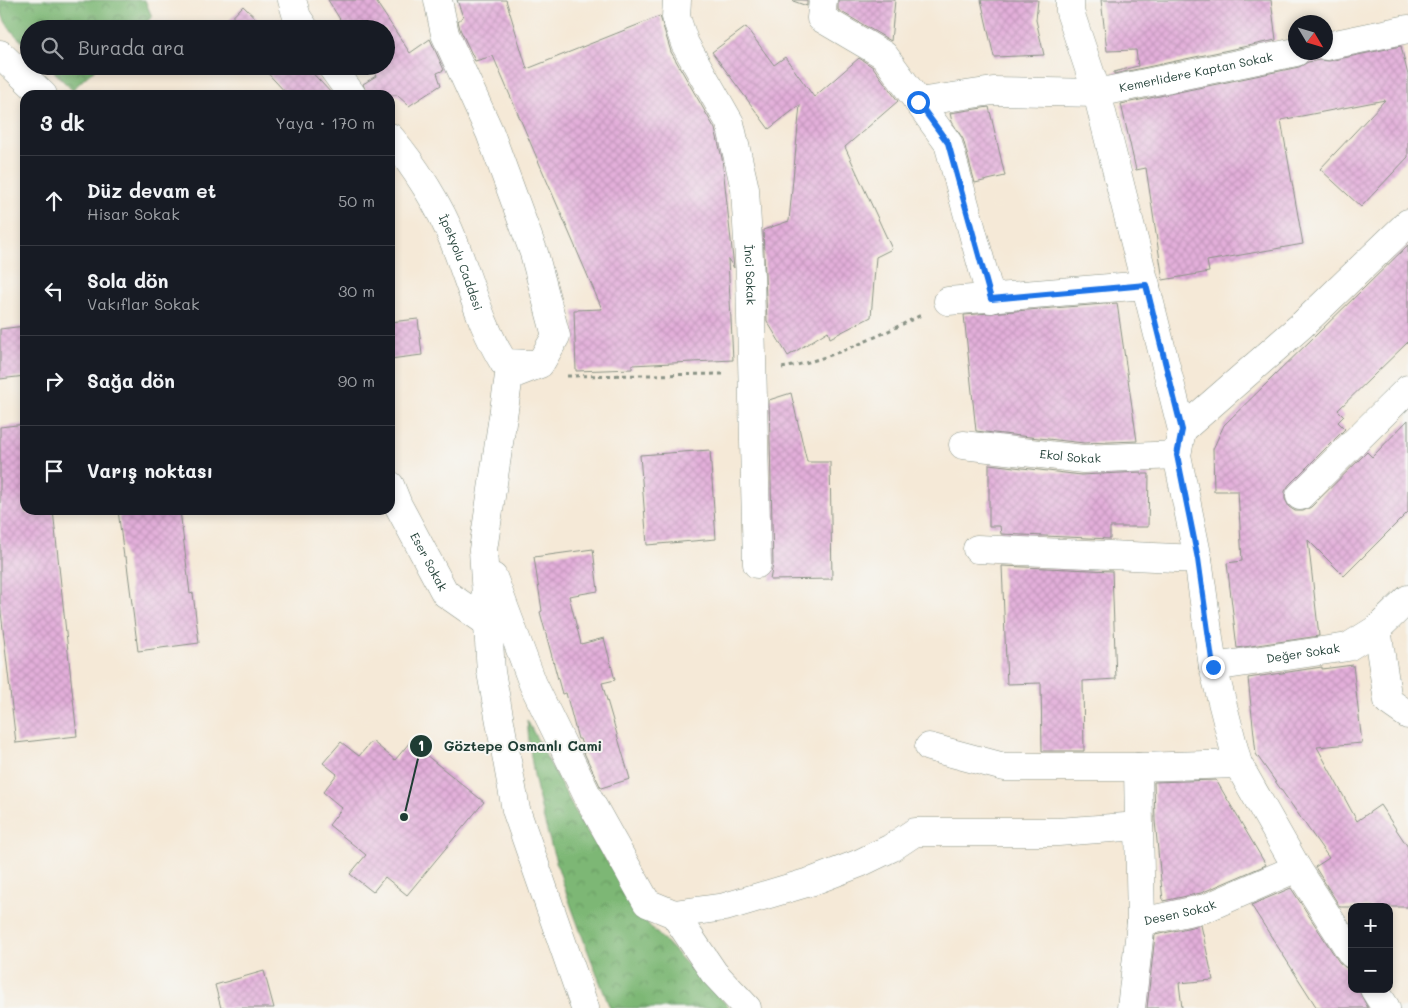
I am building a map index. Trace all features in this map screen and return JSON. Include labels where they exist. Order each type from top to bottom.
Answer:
[{"type":"street","points":[[292,0],[299,20]]},
{"type":"street","points":[[438,0],[445,34],[490,133],[534,252],[556,336],[540,364],[509,376],[483,550],[491,672],[516,810],[585,1008]]},
{"type":"street","name":"İnci Sokak","points":[[677,0],[676,17],[685,44],[730,123],[745,189],[750,276],[757,564]]},
{"type":"street","points":[[823,0],[822,18],[884,55],[948,143],[991,299]]},
{"type":"street","points":[[1070,0],[1070,12],[1097,93],[1146,285],[1179,443],[1213,667],[1238,764],[1297,868],[1348,948]]},
{"type":"street","points":[[1333,45],[1408,29]]},
{"type":"street","points":[[0,54],[20,73]]},
{"type":"street","name":"Kemerlidere Kaptan Sokak","points":[[918,102],[993,90],[1097,93],[1288,54]]},
{"type":"street","points":[[22,75],[38,90]]},
{"type":"street","points":[[338,75],[348,90]]},
{"type":"street","name":"İpekyolu Caddesi","points":[[395,143],[412,163],[453,239],[490,340],[504,363],[540,364]]},
{"type":"street","points":[[1179,443],[1408,223]]},
{"type":"street","points":[[948,301],[1146,285]]},
{"type":"street","points":[[1300,496],[1408,389]]},
{"type":"street","name":"Ekol Sokak","points":[[963,445],[1083,459],[1179,443]]},
{"type":"street","name":"Eser Sokak","points":[[395,498],[445,593],[488,623]]},
{"type":"street","points":[[977,549],[1198,559]]},
{"type":"street","points":[[483,550],[533,684],[590,802],[647,903],[674,914],[725,907],[813,881],[860,863],[891,848],[915,832],[1058,832],[1138,826]]},
{"type":"street","name":"Değer Sokak","points":[[1213,667],[1348,647],[1377,629],[1408,599]]},
{"type":"street","points":[[1377,629],[1388,701],[1408,715]]},
{"type":"street","points":[[929,747],[1004,767],[1138,767],[1238,764]]},
{"type":"street","points":[[1138,767],[1141,922]]},
{"type":"street","name":"Desen Sokak","points":[[1131,1008],[1141,922],[1206,908],[1297,868]]},
{"type":"street","points":[[674,914],[714,973],[747,1008]]},
{"type":"street","points":[[1377,993],[1386,1008]]},
{"type":"green space","points":[[0,0],[145,0],[152,17],[149,20],[20,20],[20,39],[8,27]]},
{"type":"green space","points":[[57,75],[88,75],[72,90]]},
{"type":"green space","points":[[527,720],[581,822],[648,924],[730,1008],[610,1008],[570,902],[547,831],[531,757]]},
{"type":"building","points":[[328,0],[375,0],[388,20],[340,20]]},
{"type":"building","points":[[457,0],[506,0],[527,69],[660,16],[671,52],[715,129],[722,158],[734,268],[728,259],[733,360],[632,365],[632,369],[576,371],[574,310],[602,309],[493,56],[475,61],[460,29],[458,21],[463,17]]},
{"type":"building","points":[[807,0],[807,6],[793,1]]},
{"type":"building","points":[[838,0],[895,0],[891,41],[838,10]]},
{"type":"building","points":[[981,0],[1038,0],[1036,20],[1044,55],[994,57]]},
{"type":"building","points":[[1101,0],[1271,0],[1276,40],[1114,74],[1114,72],[1138,66],[1136,50],[1107,51]]},
{"type":"building","points":[[243,6],[258,20],[230,20]]},
{"type":"building","points":[[746,27],[774,65],[785,57],[814,97],[859,58],[873,67],[898,101],[845,147],[892,249],[876,257],[871,317],[830,338],[828,331],[788,356],[767,321],[763,230],[789,221],[800,105],[769,129],[712,52]]},
{"type":"building","points":[[395,30],[410,53],[430,39],[444,70],[437,73],[441,85],[409,106],[395,95],[395,90],[365,90],[363,84],[376,76],[395,75]]},
{"type":"building","points":[[1401,46],[1408,75],[1408,157],[1361,207],[1320,169],[1385,100],[1281,120],[1303,244],[1207,261],[1209,272],[1163,280],[1146,168],[1136,170],[1121,104],[1299,67],[1308,62],[1329,61]]},
{"type":"building","points":[[269,75],[314,75],[328,90],[283,90]]},
{"type":"building","points":[[989,107],[1005,176],[975,183],[963,139],[952,122],[950,113]]},
{"type":"building","points":[[1408,245],[1408,342],[1338,410],[1344,416],[1338,422],[1345,429],[1289,485],[1285,491],[1285,499],[1289,507],[1295,511],[1303,511],[1311,507],[1367,452],[1372,457],[1408,420],[1408,512],[1344,576],[1308,540],[1319,636],[1237,648],[1227,563],[1242,561],[1238,491],[1214,491],[1213,449],[1224,425]]},
{"type":"building","points":[[1117,303],[1137,441],[1084,443],[976,431],[964,315]]},
{"type":"building","points":[[418,319],[422,355],[395,358],[395,321]]},
{"type":"building","points":[[20,327],[20,377],[0,379],[0,329]]},
{"type":"building","points":[[791,393],[807,462],[830,462],[832,579],[770,580],[773,564],[769,400]]},
{"type":"building","points":[[20,425],[20,515],[54,515],[77,736],[16,743],[0,603],[0,427]]},
{"type":"building","points":[[710,450],[716,539],[647,545],[640,455]]},
{"type":"building","points":[[989,464],[1081,475],[1141,472],[1141,474],[1149,474],[1148,527],[1110,527],[1110,539],[1001,534],[1000,526],[989,526]]},
{"type":"building","points":[[119,515],[181,515],[190,594],[193,593],[199,643],[138,651],[126,557],[124,557]]},
{"type":"building","points":[[593,549],[598,591],[569,596],[581,644],[604,638],[615,680],[602,683],[630,779],[601,788],[585,755],[580,739],[578,739],[566,693],[562,694],[540,612],[542,611],[534,557]]},
{"type":"building","points":[[1002,566],[1112,571],[1116,679],[1083,681],[1084,751],[1042,751],[1041,683],[1007,684]]},
{"type":"building","points":[[1353,665],[1362,743],[1317,747],[1357,821],[1380,805],[1408,847],[1408,907],[1393,907],[1393,903],[1348,903],[1348,907],[1340,907],[1315,867],[1329,858],[1256,754],[1248,678],[1322,667],[1322,669]]},
{"type":"building","points":[[372,741],[395,760],[410,742],[484,802],[407,895],[385,877],[373,892],[350,874],[366,855],[329,825],[342,808],[323,792],[337,774],[323,763],[341,742],[359,756]]},
{"type":"building","points":[[1216,780],[1266,865],[1201,893],[1163,901],[1155,821],[1154,782]]},
{"type":"building","points":[[1291,888],[1339,962],[1348,970],[1348,993],[1360,993],[1368,1008],[1317,1008],[1251,905]]},
{"type":"building","points":[[1201,925],[1213,980],[1179,983],[1182,1008],[1147,1008],[1155,935]]},
{"type":"building","points":[[264,971],[274,1008],[221,1008],[215,985]]},
{"type":"place","name":"Göztepe Osmanlı Cami","points":[[404,817]]},
{"type":"route","points":[[918,102],[948,143],[991,299],[1146,285],[1182,430],[1177,455],[1198,559],[1213,667]]}]
